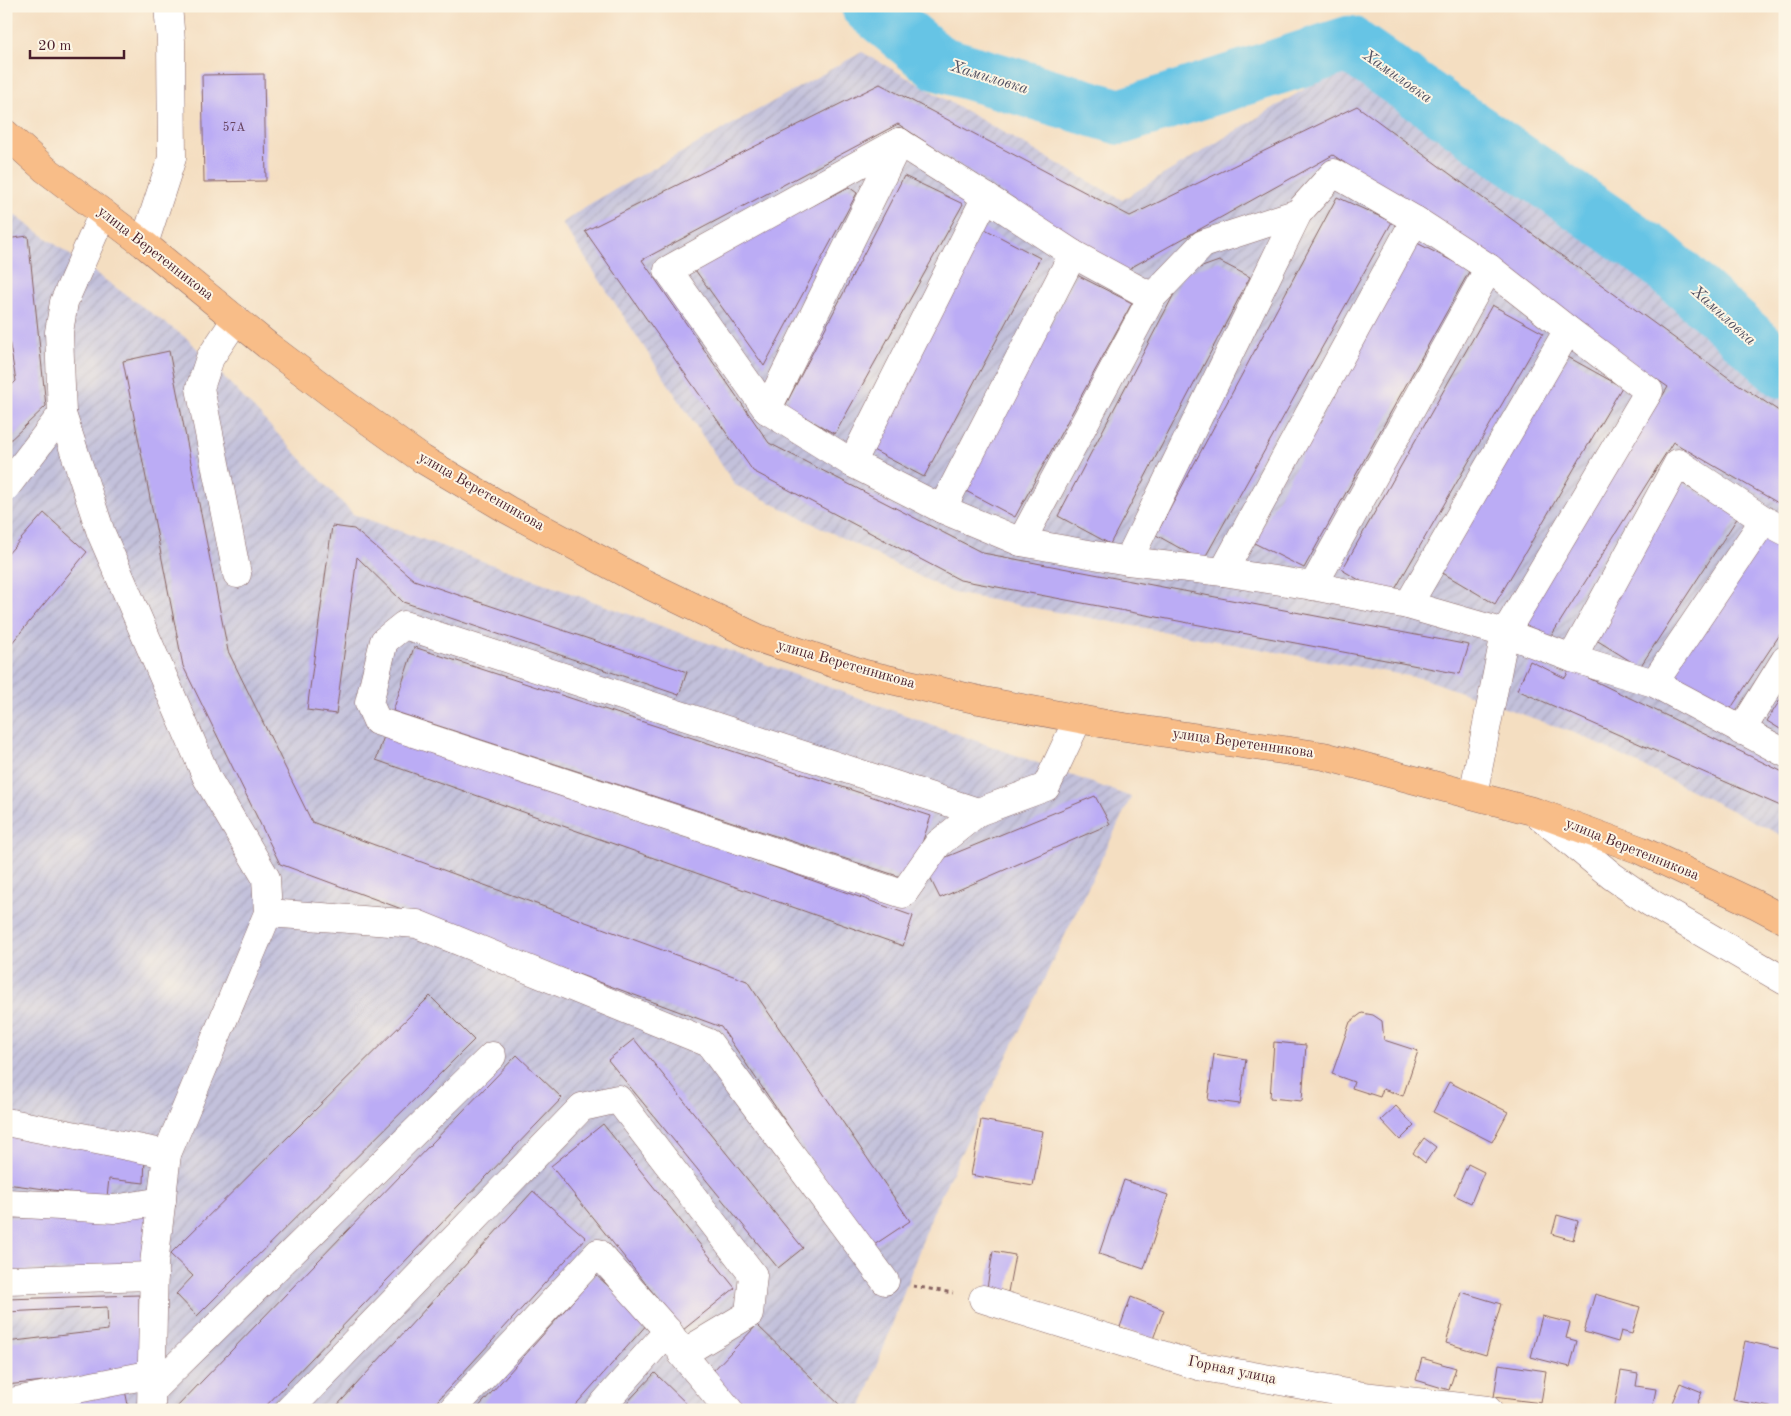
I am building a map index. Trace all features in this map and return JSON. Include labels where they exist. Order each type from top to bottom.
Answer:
[{"type":"main road","points":[[6,134],[46,169]]},
{"type":"main road","points":[[6,150],[46,169]]},
{"type":"main road","name":"улица Веретенникова","points":[[46,169],[144,244],[345,404],[422,459],[508,510],[640,581],[758,638],[866,674],[979,700],[1078,719],[1324,756],[1536,812],[1640,850],[1785,920]]},
{"type":"street","points":[[144,244],[172,158],[171,41],[168,6]]},
{"type":"street","points":[[899,142],[1074,254],[1152,297]]},
{"type":"street","points":[[899,142],[668,270],[767,410],[852,463],[942,508],[1021,542],[1128,561],[1223,572],[1313,586],[1408,605],[1505,633],[1572,658],[1654,683],[1785,753]]},
{"type":"street","points":[[767,410],[899,142]]},
{"type":"street","points":[[1128,561],[1298,213],[1334,173],[1415,220],[1489,268],[1649,391],[1505,633],[1473,796]]},
{"type":"street","points":[[852,463],[986,197]]},
{"type":"street","points":[[1021,542],[1152,297],[1203,244],[1298,213]]},
{"type":"street","points":[[103,214],[64,302],[59,332],[62,414],[101,533],[207,778],[266,878],[268,913],[167,1154],[154,1276],[152,1391]]},
{"type":"street","points":[[1223,572],[1415,220]]},
{"type":"street","points":[[942,508],[1074,254]]},
{"type":"street","points":[[1313,586],[1489,268]]},
{"type":"street","points":[[236,319],[210,358],[200,388],[237,574]]},
{"type":"street","points":[[1408,605],[1568,330]]},
{"type":"street","points":[[6,486],[62,414]]},
{"type":"street","points":[[1572,658],[1678,463],[1774,526],[1654,683]]},
{"type":"street","points":[[978,812],[404,625],[384,641],[369,703],[377,721],[903,894],[938,844],[978,812],[1046,787],[1078,719]]},
{"type":"street","points":[[1741,731],[1785,660]]},
{"type":"street","points":[[1536,812],[1612,876],[1651,902],[1785,981]]},
{"type":"street","points":[[268,913],[417,924],[709,1044],[885,1280]]},
{"type":"street","points":[[6,1403],[152,1391],[492,1056]]},
{"type":"street","points":[[289,1410],[582,1106],[618,1099],[754,1275],[749,1314],[682,1354]]},
{"type":"street","points":[[6,1122],[167,1154]]},
{"type":"street","points":[[6,1203],[114,1209],[162,1201]]},
{"type":"street","points":[[452,1410],[598,1253],[668,1331],[682,1354],[729,1410]]},
{"type":"street","points":[[6,1280],[154,1276]]},
{"type":"street","name":"Горная улица","points":[[983,1299],[1198,1366],[1363,1396],[1488,1410]]},
{"type":"street","points":[[598,1410],[668,1331]]},
{"type":"path","points":[[885,1280],[983,1299]]},
{"type":"shaded area","points":[[862,52],[1122,200],[1339,68],[1727,339],[1785,392],[1785,837],[1582,736],[1425,679],[953,593],[735,485],[562,223],[593,202]]},
{"type":"shaded area","points":[[6,209],[189,340],[353,514],[1131,797],[933,1212],[861,1410],[6,1410]]},
{"type":"building","points":[[264,74],[266,181],[204,182],[202,75]]},
{"type":"building","points":[[880,84],[1130,216],[1357,106],[1729,378],[1785,415],[1785,507],[1673,442],[1548,641],[1521,622],[1668,387],[1333,155],[1123,272],[898,124],[642,260],[769,443],[983,553],[1469,645],[1460,674],[960,580],[753,471],[585,231]]},
{"type":"building","points":[[904,176],[963,204],[835,434],[785,406]]},
{"type":"building","points":[[849,187],[857,193],[764,366],[693,267]]},
{"type":"building","points":[[1337,197],[1392,222],[1203,561],[1156,535]]},
{"type":"building","points":[[983,228],[1040,258],[924,477],[871,449]]},
{"type":"building","points":[[28,236],[46,406],[6,444],[6,391],[16,381],[6,322],[6,239]]},
{"type":"building","points":[[1417,243],[1470,270],[1304,568],[1254,543]]},
{"type":"building","points":[[1219,261],[1250,277],[1110,544],[1058,516],[1185,273]]},
{"type":"building","points":[[1077,275],[1132,303],[1015,517],[964,490]]},
{"type":"building","points":[[1492,305],[1543,333],[1390,598],[1342,570]]},
{"type":"building","points":[[169,351],[228,651],[312,822],[747,981],[910,1221],[871,1247],[721,1027],[280,864],[183,666],[123,361]]},
{"type":"building","points":[[1568,357],[1622,387],[1495,604],[1441,572]]},
{"type":"building","points":[[1680,482],[1738,517],[1640,667],[1593,638]]},
{"type":"building","points":[[44,513],[87,552],[6,650],[6,556]]},
{"type":"building","points":[[332,526],[354,529],[414,580],[687,672],[679,695],[403,602],[357,557],[336,714],[307,710]]},
{"type":"building","points":[[1766,534],[1785,546],[1785,627],[1727,714],[1668,680]]},
{"type":"building","points":[[414,647],[931,816],[910,880],[393,711]]},
{"type":"building","points":[[1530,661],[1565,678],[1570,669],[1785,773],[1785,808],[1517,690]]},
{"type":"building","points":[[1785,692],[1785,732],[1767,721]]},
{"type":"building","points":[[386,730],[913,916],[903,946],[376,760]]},
{"type":"building","points":[[1095,796],[1110,824],[940,898],[924,866]]},
{"type":"building","points":[[430,996],[474,1040],[197,1316],[176,1294],[193,1276],[170,1254]]},
{"type":"building","points":[[1362,1013],[1373,1015],[1382,1021],[1384,1040],[1418,1051],[1403,1096],[1383,1089],[1380,1097],[1352,1088],[1354,1082],[1332,1074],[1350,1022]]},
{"type":"building","points":[[634,1039],[803,1248],[778,1268],[608,1060]]},
{"type":"building","points":[[1274,1042],[1306,1045],[1302,1101],[1270,1098]]},
{"type":"building","points":[[1214,1054],[1246,1059],[1240,1104],[1208,1100]]},
{"type":"building","points":[[517,1055],[562,1098],[262,1410],[174,1410]]},
{"type":"building","points":[[1449,1082],[1508,1112],[1492,1142],[1433,1112]]},
{"type":"building","points":[[1396,1106],[1414,1126],[1400,1140],[1381,1120]]},
{"type":"building","points":[[981,1120],[1043,1131],[1033,1186],[971,1175]]},
{"type":"building","points":[[603,1124],[735,1288],[683,1330],[551,1166]]},
{"type":"building","points":[[6,1136],[145,1156],[144,1183],[109,1179],[107,1197],[6,1184]]},
{"type":"building","points":[[1424,1138],[1436,1147],[1425,1163],[1413,1153]]},
{"type":"building","points":[[1468,1164],[1484,1172],[1471,1203],[1454,1195]]},
{"type":"building","points":[[1124,1180],[1168,1195],[1144,1269],[1099,1254]]},
{"type":"building","points":[[533,1191],[586,1238],[429,1410],[333,1410]]},
{"type":"building","points":[[147,1215],[146,1266],[6,1271],[6,1218]]},
{"type":"building","points":[[1557,1215],[1578,1221],[1573,1240],[1552,1234]]},
{"type":"building","points":[[993,1251],[1015,1255],[1008,1292],[987,1288]]},
{"type":"building","points":[[596,1275],[649,1322],[571,1410],[476,1410]]},
{"type":"building","points":[[1461,1292],[1501,1304],[1486,1355],[1446,1343]]},
{"type":"building","points":[[1595,1294],[1640,1307],[1632,1334],[1621,1331],[1618,1342],[1584,1332]]},
{"type":"building","points":[[139,1295],[140,1371],[6,1385],[6,1342],[108,1330],[107,1307],[6,1312],[6,1299]]},
{"type":"building","points":[[1131,1297],[1164,1310],[1153,1339],[1120,1327]]},
{"type":"building","points":[[1542,1316],[1570,1323],[1566,1338],[1577,1341],[1570,1367],[1531,1357]]},
{"type":"building","points":[[757,1325],[844,1409],[747,1410],[710,1374]]},
{"type":"building","points":[[1745,1341],[1785,1350],[1785,1410],[1733,1400]]},
{"type":"building","points":[[1422,1358],[1456,1368],[1449,1390],[1416,1380]]},
{"type":"building","points":[[1499,1364],[1546,1371],[1541,1403],[1494,1397]]},
{"type":"building","points":[[1621,1371],[1638,1374],[1636,1386],[1656,1389],[1652,1410],[1614,1410]]},
{"type":"building","points":[[655,1373],[693,1410],[620,1410]]},
{"type":"building","points":[[1680,1383],[1702,1392],[1695,1410],[1669,1410]]},
{"type":"building","points":[[125,1390],[129,1410],[42,1410]]},
{"type":"waterway","name":"Хамиловка","points":[[869,6],[938,63],[1120,117],[1349,44],[1657,257],[1785,371]]}]
